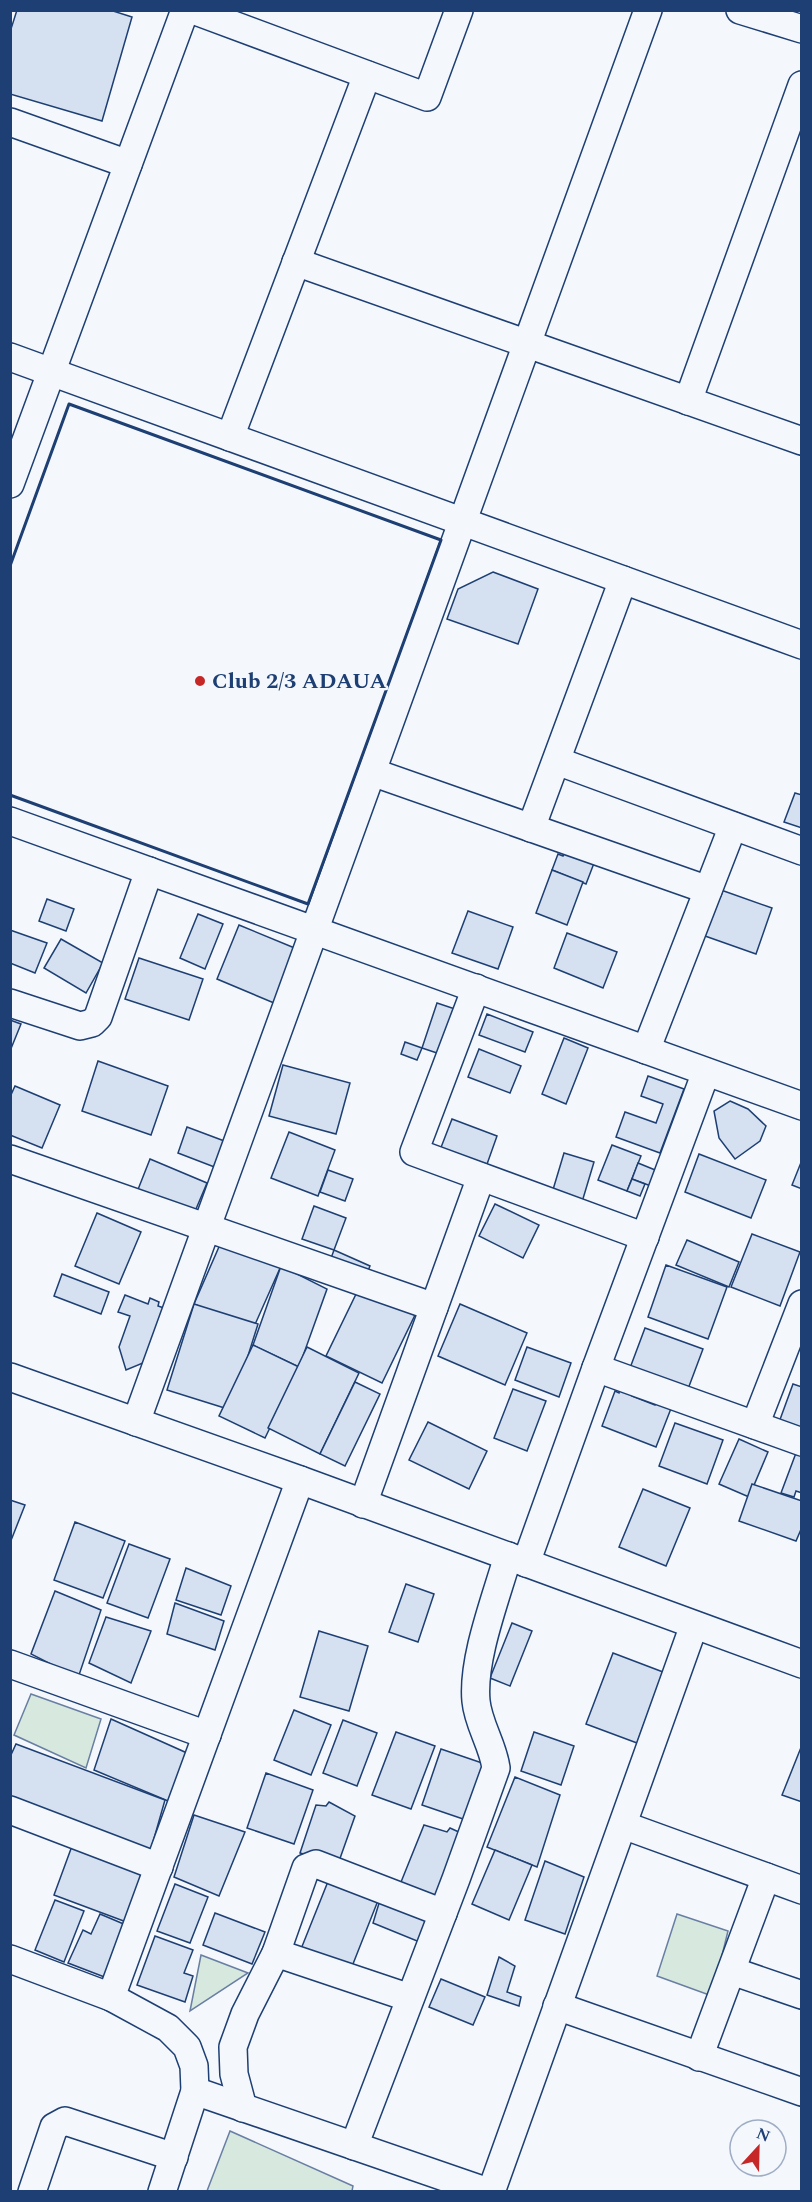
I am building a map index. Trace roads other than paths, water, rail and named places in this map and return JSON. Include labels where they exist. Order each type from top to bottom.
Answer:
[{"type":"street","points":[[10,484],[185,10]]},
{"type":"street","points":[[193,10],[427,97],[459,10]]},
{"type":"street","points":[[136,1422],[648,10]]},
{"type":"street","points":[[740,10],[801,29]]},
{"type":"street","points":[[230,437],[367,75]]},
{"type":"street","points":[[688,401],[799,100]]},
{"type":"street","points":[[10,122],[128,164]]},
{"type":"street","points":[[296,262],[801,441]]},
{"type":"street","points":[[10,357],[801,645]]},
{"type":"street","points":[[531,828],[623,580]]},
{"type":"street","points":[[556,760],[801,852]]},
{"type":"street","points":[[372,772],[708,890]]},
{"type":"street","points":[[10,821],[801,1106]]},
{"type":"street","points":[[646,1050],[733,826]]},
{"type":"street","points":[[10,1003],[80,1026],[92,1023],[98,1017],[149,871]]},
{"type":"street","points":[[476,988],[414,1152],[645,1237]]},
{"type":"street","points":[[354,2146],[496,1768],[494,1752],[476,1703],[476,1670],[517,1560],[596,1368],[706,1072]]},
{"type":"street","points":[[10,1160],[434,1307]]},
{"type":"street","points":[[363,1504],[481,1177]]},
{"type":"street","points":[[755,1425],[801,1304]]},
{"type":"street","points":[[596,1368],[801,1442]]},
{"type":"street","points":[[10,1377],[300,1480],[801,1664]]},
{"type":"street","points":[[111,1997],[300,1480]]},
{"type":"street","points":[[195,2091],[490,2192],[694,1625]]},
{"type":"street","points":[[10,1664],[207,1735]]},
{"type":"street","points":[[10,1810],[159,1867]]},
{"type":"street","points":[[622,1825],[801,1890]]},
{"type":"street","points":[[243,2108],[234,2074],[233,2047],[245,2014],[276,1953],[306,1868],[316,1864],[443,1913]]},
{"type":"street","points":[[699,2057],[766,1877]]},
{"type":"street","points":[[276,1953],[411,1998]]},
{"type":"street","points":[[10,1959],[111,1997],[168,2028],[187,2047],[194,2066],[195,2091],[162,2192]]},
{"type":"street","points":[[732,1971],[801,1995]]},
{"type":"street","points":[[557,2006],[801,2092]]},
{"type":"street","points":[[32,2192],[54,2127],[65,2121],[174,2157]]},
{"type":"place","name":"Club 2/3 ADAUA","points":[[200,681]]}]
